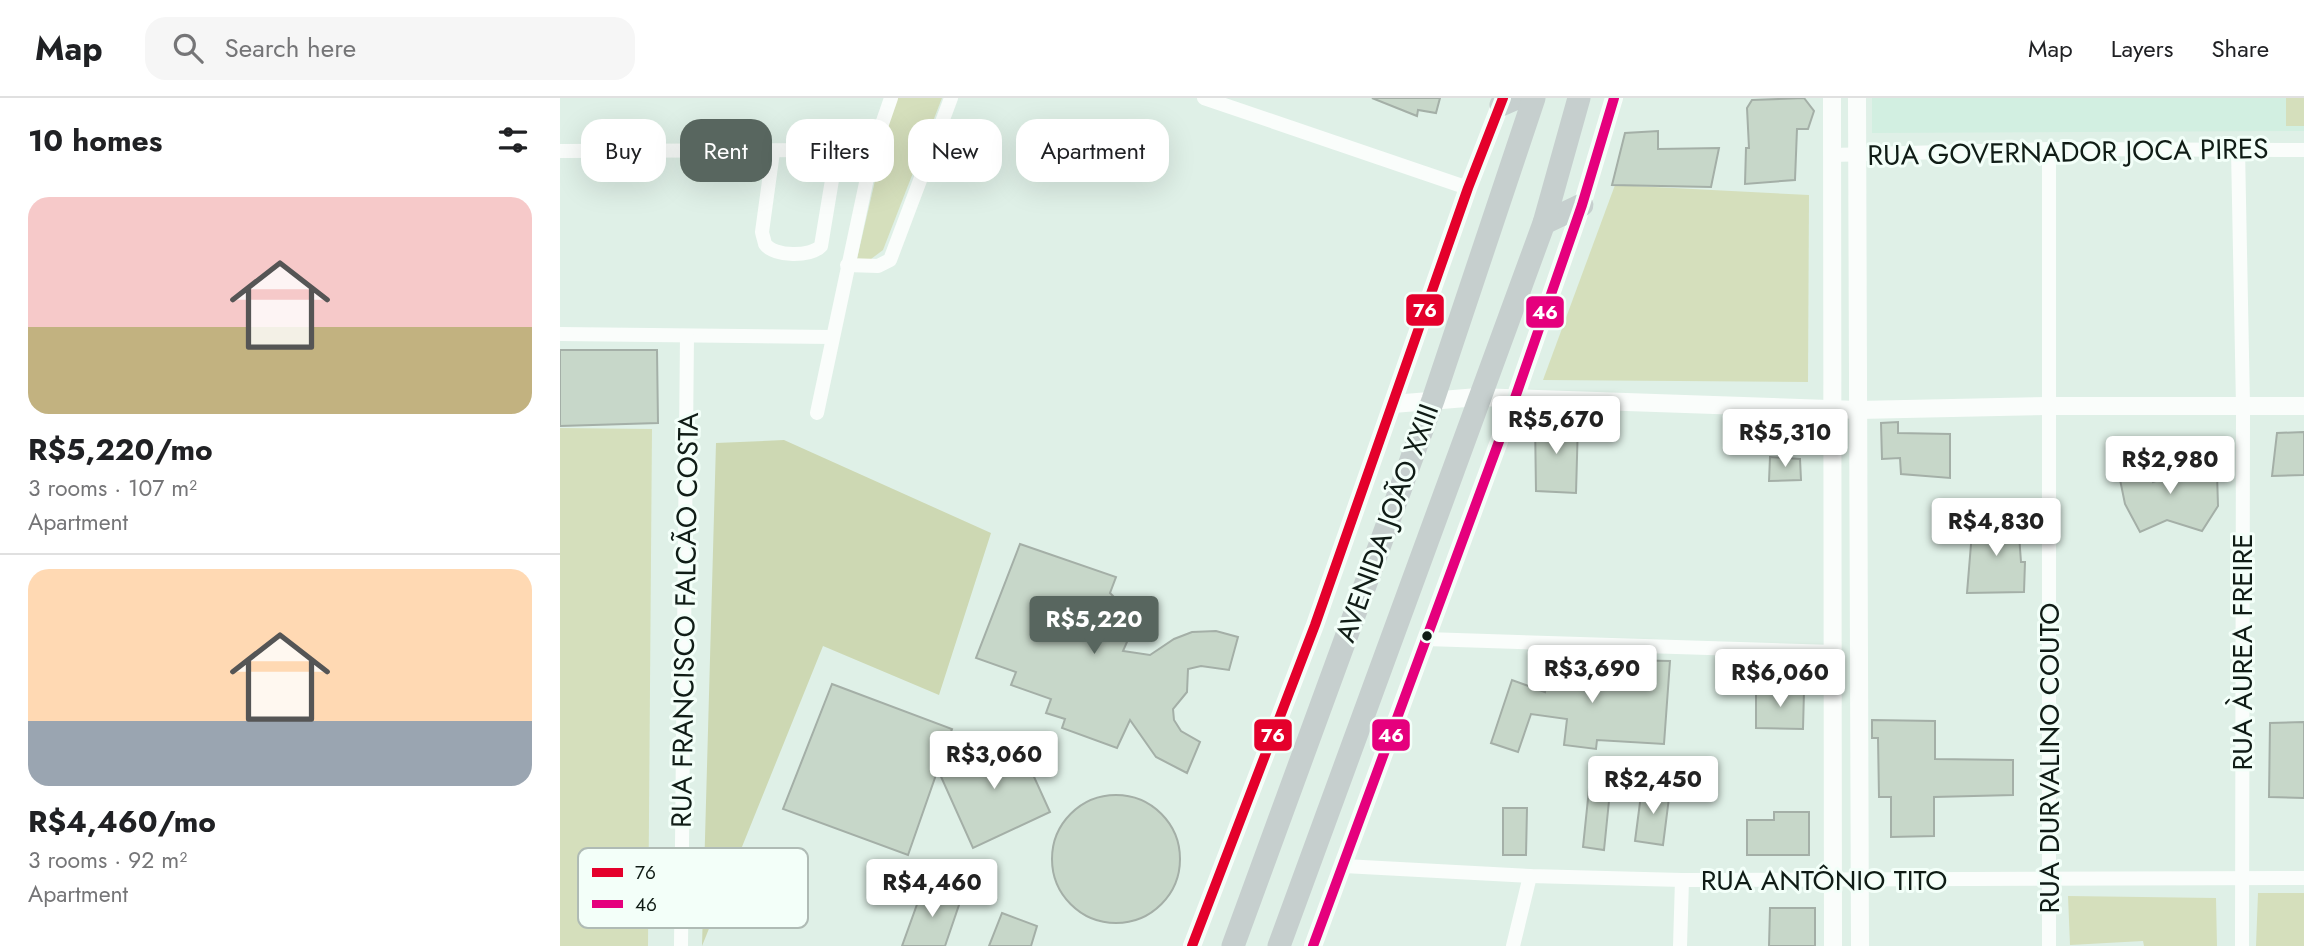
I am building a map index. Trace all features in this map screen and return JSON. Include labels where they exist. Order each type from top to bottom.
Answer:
[{"type":"main road","name":"AVENIDA JOÃO XXIII","points":[[1233,946],[1433,400],[1534,98]]},
{"type":"main road","name":"AVENIDA JOÃO XXIII","points":[[1279,946],[1544,223],[1579,98]]},
{"type":"main road","points":[[1544,223],[1582,205]]},
{"type":"street","points":[[884,119],[891,98]]},
{"type":"street","points":[[847,265],[878,266],[890,260],[951,98]]},
{"type":"street","points":[[1204,98],[1468,188]]},
{"type":"street","points":[[1313,946],[1515,398],[1582,205],[1614,98]]},
{"type":"street","points":[[1832,98],[1833,946]]},
{"type":"street","points":[[1857,98],[1860,946]]},
{"type":"street","name":"AVENIDA JOÃO XXIII","points":[[1192,946],[1315,625],[1468,188],[1507,100]]},
{"type":"street","name":"RUA GOVERNADOR JOCA PIRES","points":[[1833,155],[2049,149],[2304,149]]},
{"type":"street","name":"RUA DURVALINO COUTO","points":[[2049,149],[2049,946]]},
{"type":"street","name":"RUA ÀUREA FREIRE","points":[[2238,149],[2243,406],[2242,946]]},
{"type":"street","points":[[560,151],[786,152]]},
{"type":"street","points":[[773,152],[762,232],[765,243],[773,250],[808,254],[821,247],[832,182]]},
{"type":"street","points":[[817,413],[866,182]]},
{"type":"street","points":[[560,334],[832,338]]},
{"type":"street","name":"RUA FRANCISCO FALCÃO COSTA","points":[[682,848],[687,336]]},
{"type":"street","points":[[1393,404],[1478,397],[1858,411],[2048,406],[2304,406]]},
{"type":"street","points":[[1426,639],[1833,652]]},
{"type":"street","name":"RUA ANTÔNIO TITO","points":[[1344,866],[1530,876],[1682,880],[2049,881],[2304,878]]},
{"type":"street","points":[[1513,946],[1530,876]]},
{"type":"street","points":[[1679,946],[1682,880]]},
{"type":"street","name":"RUA FRANCISCO FALCÃO COSTA","points":[[681,928],[681,946]]},
{"type":"shaded area","points":[[894,98],[942,98],[934,119],[908,119],[909,182],[883,250],[871,259],[857,259],[875,182],[894,182],[894,119],[889,119]]},
{"type":"shaded area","points":[[1872,98],[2304,98],[2304,131],[1872,133]]},
{"type":"shaded area","points":[[2286,98],[2304,98],[2304,126],[2286,126]]},
{"type":"shaded area","points":[[1615,185],[1809,195],[1808,382],[1543,380]]},
{"type":"shaded area","points":[[560,428],[652,429],[649,848],[578,848],[578,928],[648,928],[648,946],[560,946]]},
{"type":"shaded area","points":[[784,440],[991,533],[939,695],[823,646],[742,848],[705,848],[716,443]]},
{"type":"shaded area","points":[[2258,893],[2304,893],[2304,946],[2256,946]]},
{"type":"shaded area","points":[[2068,896],[2216,898],[2217,946],[2144,946],[2143,941],[2070,945]]},
{"type":"shaded area","points":[[703,928],[709,928],[702,946]]},
{"type":"building","points":[[1372,98],[1440,98],[1436,113],[1418,110],[1417,116]]},
{"type":"building","points":[[1804,98],[1814,111],[1808,129],[1797,129],[1795,180],[1745,184],[1746,148],[1749,148],[1747,108],[1752,100]]},
{"type":"building","points":[[1658,131],[1658,149],[1719,148],[1711,187],[1612,185],[1625,133]]},
{"type":"building","points":[[560,350],[657,350],[658,423],[560,426]]},
{"type":"building","points":[[1535,421],[1578,422],[1576,493],[1536,491]]},
{"type":"building","points":[[1898,422],[1898,433],[1950,434],[1950,478],[1901,474],[1900,458],[1882,459],[1881,423]]},
{"type":"building","points":[[2304,432],[2304,475],[2272,476],[2277,433]]},
{"type":"building","points":[[1770,457],[1800,459],[1801,480],[1769,481]]},
{"type":"building","points":[[2192,459],[2217,473],[2218,506],[2202,531],[2167,520],[2140,532],[2125,504],[2117,465],[2147,464],[2153,482],[2188,471]]},
{"type":"building","points":[[1973,520],[2018,521],[2021,562],[2025,562],[2024,592],[1967,593]]},
{"type":"building","points":[[1020,544],[1116,577],[1110,593],[1123,606],[1114,634],[1127,642],[1123,651],[1150,655],[1174,639],[1192,632],[1216,631],[1238,637],[1229,670],[1201,666],[1188,669],[1187,692],[1173,709],[1174,720],[1181,731],[1200,742],[1187,773],[1156,757],[1130,720],[1117,748],[1062,728],[1065,719],[1046,713],[1051,699],[1011,685],[1016,672],[976,658]]},
{"type":"building","points":[[1620,660],[1670,661],[1664,744],[1597,740],[1596,749],[1564,745],[1567,719],[1531,714],[1518,752],[1491,743],[1512,680],[1545,692],[1547,672],[1555,673],[1557,663],[1620,669]]},
{"type":"building","points":[[832,684],[952,729],[908,855],[783,809]]},
{"type":"building","points":[[1756,690],[1804,691],[1803,729],[1756,728]]},
{"type":"building","points":[[1872,720],[1935,721],[1935,759],[2013,760],[2013,795],[1934,797],[1934,836],[1891,837],[1891,797],[1879,797],[1878,738],[1872,738]]},
{"type":"building","points":[[2304,722],[2304,798],[2269,797],[2270,723]]},
{"type":"building","points":[[1015,735],[1050,812],[973,848],[938,770]]},
{"type":"building","points":[[1642,787],[1670,790],[1663,845],[1635,841]]},
{"type":"building","points":[[1589,789],[1610,791],[1604,850],[1583,847]]},
{"type":"building","points":[[1116,795],[1140,800],[1161,814],[1175,835],[1180,859],[1175,883],[1161,904],[1140,918],[1116,923],[1092,918],[1071,904],[1057,883],[1052,859],[1057,835],[1071,814],[1092,800]]},
{"type":"building","points":[[1503,808],[1527,808],[1526,855],[1503,855]]},
{"type":"building","points":[[1774,812],[1809,812],[1809,855],[1747,855],[1747,820],[1774,820]]},
{"type":"building","points":[[924,885],[961,899],[945,946],[902,946]]},
{"type":"building","points":[[1770,908],[1815,908],[1815,946],[1769,946]]},
{"type":"building","points":[[1002,913],[1037,926],[1031,946],[989,946]]},
{"type":"transit line","name":"76","points":[[1192,946],[1315,625],[1468,188],[1503,98]]},
{"type":"transit line","name":"46","points":[[1313,946],[1515,398],[1582,205],[1614,98]]}]
